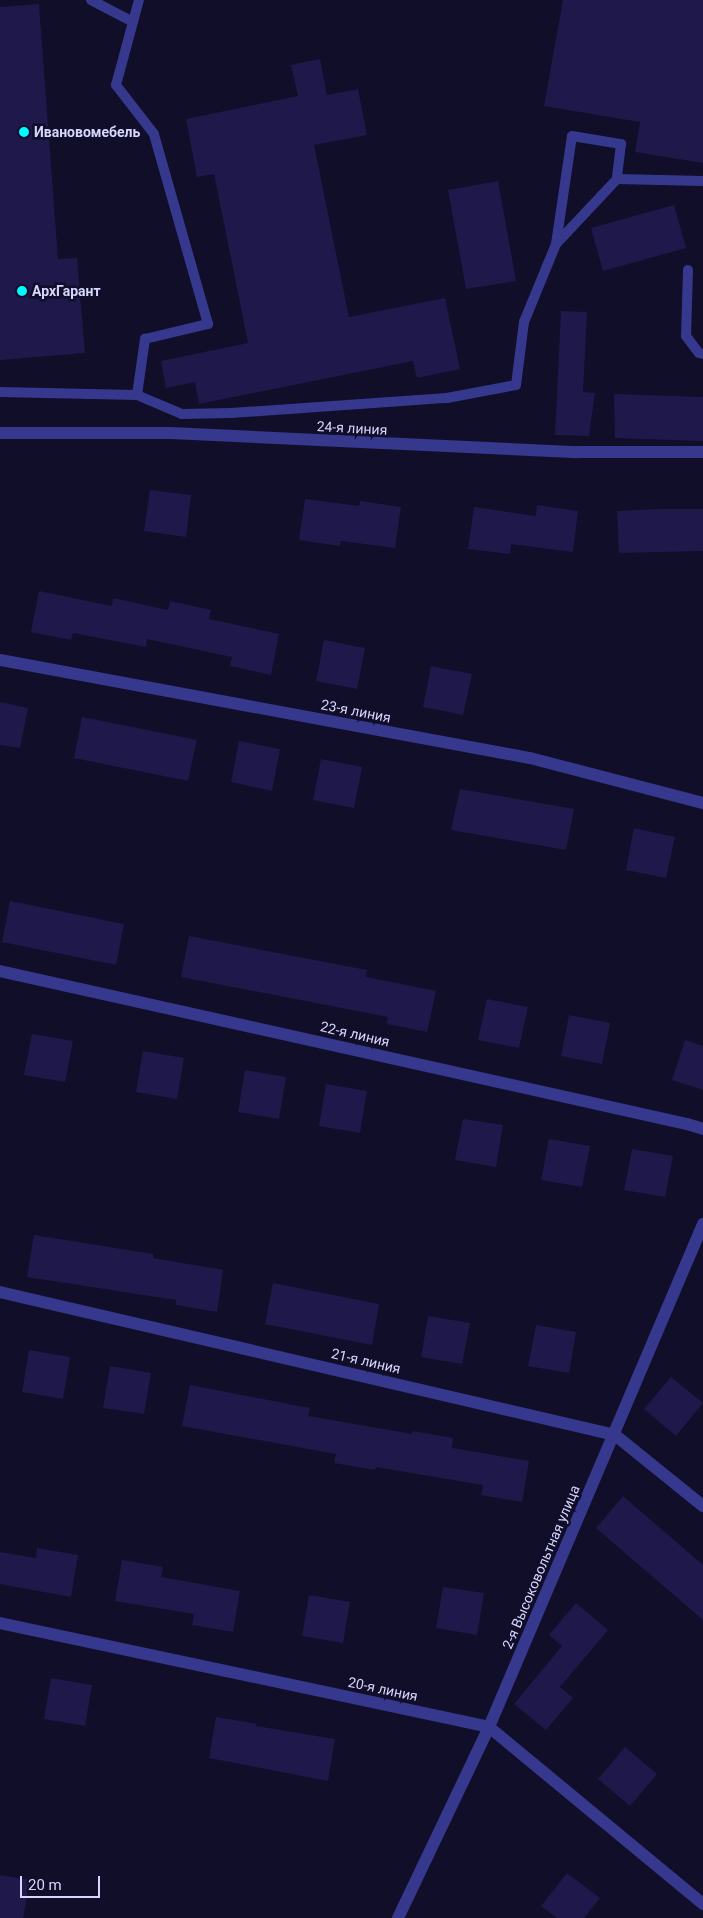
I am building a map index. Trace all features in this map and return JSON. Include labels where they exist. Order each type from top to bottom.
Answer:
[{"type":"street","name":"24-я линия","points":[[0,433],[171,433],[578,452],[703,452]]},
{"type":"street","name":"23-я линия","points":[[0,660],[530,758],[703,803]]},
{"type":"street","name":"22-я линия","points":[[0,971],[703,1129]]},
{"type":"street","name":"2-я Высоковольтная улица","points":[[398,1918],[488,1727],[615,1435],[703,1224]]},
{"type":"street","name":"21-я линия","points":[[0,1292],[615,1435],[703,1506]]},
{"type":"street","name":"20-я линия","points":[[0,1623],[488,1727],[703,1904]]},
{"type":"lane","points":[[91,0],[133,22]]},
{"type":"lane","points":[[137,395],[145,339],[208,324],[154,134],[116,85],[139,0]]},
{"type":"lane","points":[[0,392],[137,395],[182,414],[231,413],[447,398],[516,384],[524,322],[556,244],[572,136],[621,144],[617,179],[556,244]]},
{"type":"lane","points":[[617,179],[703,181]]},
{"type":"lane","points":[[688,270],[686,336],[699,353],[703,354]]},
{"type":"building","points":[[563,0],[703,0],[703,163],[635,152],[640,122],[544,106]]},
{"type":"building","name":"Ивановомебель","points":[[39,4],[58,259],[77,258],[85,353],[0,360],[0,7]]},
{"type":"building","points":[[320,59],[327,95],[358,89],[367,135],[314,145],[349,317],[445,298],[460,369],[417,378],[413,361],[199,404],[195,382],[166,388],[161,361],[248,343],[214,174],[197,177],[186,119],[298,96],[291,65]]},
{"type":"building","points":[[498,181],[516,281],[466,289],[448,190]]},
{"type":"building","points":[[674,205],[686,248],[603,271],[591,228]]},
{"type":"building","points":[[561,311],[587,312],[583,392],[595,393],[589,436],[555,435]]},
{"type":"building","points":[[614,394],[703,397],[703,441],[615,438]]},
{"type":"building","points":[[150,490],[191,495],[186,537],[144,531]]},
{"type":"building","points":[[305,499],[359,506],[360,501],[401,507],[395,548],[341,541],[340,546],[299,540]]},
{"type":"building","points":[[537,505],[578,511],[573,552],[511,544],[510,554],[468,549],[474,507],[536,516]]},
{"type":"building","points":[[703,509],[703,551],[619,553],[617,511]]},
{"type":"building","points":[[39,591],[112,606],[113,598],[168,610],[170,601],[211,610],[209,619],[279,634],[271,675],[230,666],[232,657],[147,639],[146,647],[73,633],[71,640],[31,632]]},
{"type":"building","points":[[324,640],[365,648],[357,689],[316,681]]},
{"type":"building","points":[[431,666],[472,674],[463,715],[423,707]]},
{"type":"building","points":[[0,702],[28,708],[20,748],[0,745]]},
{"type":"building","points":[[82,717],[197,740],[188,781],[74,758]]},
{"type":"building","points":[[239,741],[280,749],[272,791],[231,782]]},
{"type":"building","points":[[321,759],[362,767],[354,808],[313,800]]},
{"type":"building","points":[[460,789],[574,809],[566,850],[451,830]]},
{"type":"building","points":[[634,828],[675,837],[666,878],[626,870]]},
{"type":"building","points":[[10,901],[124,924],[116,965],[2,942]]},
{"type":"building","points":[[189,936],[367,970],[366,977],[436,991],[427,1032],[387,1024],[388,1017],[181,977]]},
{"type":"building","points":[[487,999],[528,1007],[519,1048],[478,1040]]},
{"type":"building","points":[[569,1015],[610,1023],[602,1064],[561,1056]]},
{"type":"building","points":[[32,1034],[73,1041],[65,1082],[24,1075]]},
{"type":"building","points":[[685,1040],[703,1046],[703,1090],[672,1080]]},
{"type":"building","points":[[143,1051],[184,1058],[177,1099],[136,1092]]},
{"type":"building","points":[[245,1070],[286,1077],[279,1119],[238,1112]]},
{"type":"building","points":[[326,1084],[367,1091],[360,1133],[319,1126]]},
{"type":"building","points":[[463,1119],[503,1125],[496,1167],[455,1160]]},
{"type":"building","points":[[549,1139],[590,1146],[582,1187],[541,1180]]},
{"type":"building","points":[[632,1149],[673,1156],[665,1197],[624,1190]]},
{"type":"building","points":[[34,1235],[153,1254],[153,1258],[223,1270],[217,1312],[176,1305],[176,1300],[27,1277]]},
{"type":"building","points":[[273,1283],[379,1304],[372,1345],[265,1324]]},
{"type":"building","points":[[428,1316],[470,1323],[462,1364],[421,1357]]},
{"type":"building","points":[[536,1325],[576,1332],[569,1373],[528,1366]]},
{"type":"building","points":[[29,1350],[70,1357],[63,1399],[22,1392]]},
{"type":"building","points":[[110,1366],[151,1373],[144,1414],[103,1408]]},
{"type":"building","points":[[671,1377],[703,1403],[676,1436],[644,1409]]},
{"type":"building","points":[[190,1385],[310,1408],[308,1416],[412,1434],[412,1431],[453,1438],[452,1448],[529,1461],[522,1502],[481,1495],[483,1485],[376,1467],[375,1470],[334,1463],[336,1454],[182,1426]]},
{"type":"building","points":[[623,1496],[703,1565],[703,1620],[596,1528]]},
{"type":"building","points":[[37,1548],[78,1555],[71,1597],[0,1584],[0,1552],[36,1558]]},
{"type":"building","points":[[122,1560],[163,1567],[161,1577],[240,1591],[233,1632],[192,1625],[194,1614],[115,1601]]},
{"type":"building","points":[[443,1587],[484,1593],[477,1635],[436,1628]]},
{"type":"building","points":[[309,1595],[350,1602],[343,1643],[302,1636]]},
{"type":"building","points":[[576,1603],[608,1630],[560,1687],[573,1698],[546,1730],[514,1704],[562,1646],[549,1635]]},
{"type":"building","points":[[51,1678],[92,1685],[85,1726],[44,1719]]},
{"type":"building","points":[[216,1717],[257,1724],[256,1726],[335,1739],[328,1781],[209,1758]]},
{"type":"building","points":[[625,1747],[657,1774],[630,1806],[598,1779]]},
{"type":"building","points":[[567,1873],[600,1898],[584,1918],[557,1918],[541,1906]]},
{"type":"building","points":[[0,1875],[30,1880],[23,1918],[0,1918]]},
{"type":"place","name":"Ивановомебель","points":[[24,132]]},
{"type":"place","name":"АрхГарант","points":[[22,291]]}]
